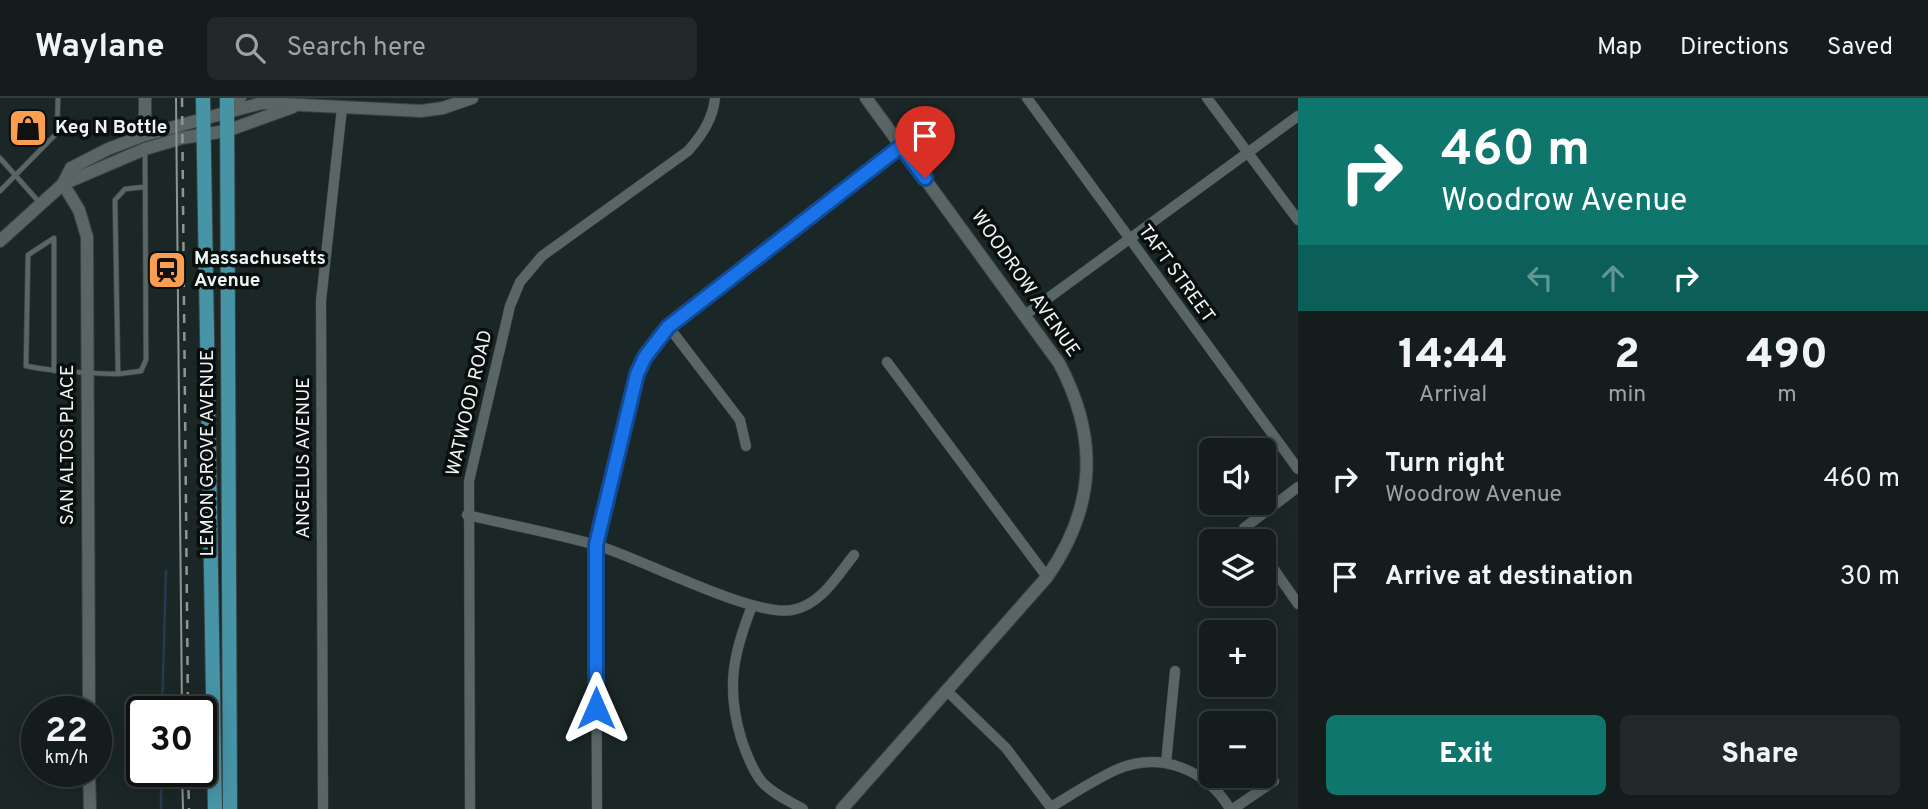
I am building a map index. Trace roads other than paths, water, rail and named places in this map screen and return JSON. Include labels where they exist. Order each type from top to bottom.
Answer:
[{"type":"main road","name":"LEMON GROVE AVENUE","points":[[203,98],[215,809]]},
{"type":"main road","name":"LEMON GROVE AVENUE","points":[[227,98],[230,809]]},
{"type":"street","points":[[145,98],[145,135]]},
{"type":"street","points":[[225,113],[240,98]]},
{"type":"street","points":[[62,184],[71,169],[81,162],[145,135],[262,103],[421,111],[472,98]]},
{"type":"street","name":"WATWOOD ROAD","points":[[470,809],[468,481],[510,306],[520,282],[536,262],[565,238],[688,151],[702,135],[714,112],[715,98]]},
{"type":"street","name":"WOODROW AVENUE","points":[[842,809],[1047,577],[1065,549],[1078,518],[1086,482],[1087,446],[1083,420],[1072,388],[1059,363],[866,98]]},
{"type":"street","name":"TAFT STREET","points":[[1027,98],[1298,469]]},
{"type":"street","points":[[1207,98],[1298,220]]},
{"type":"street","points":[[0,241],[62,184],[145,149],[226,131],[300,104]]},
{"type":"street","name":"ANGELUS AVENUE","points":[[323,809],[321,301],[342,108]]},
{"type":"street","points":[[1025,315],[1298,116]]},
{"type":"street","points":[[597,809],[596,545],[637,374],[645,357],[668,327],[901,146]]},
{"type":"street","name":"SAN ALTOS PLACE","points":[[62,184],[79,210],[87,237],[89,696]]},
{"type":"street","points":[[668,327],[740,420],[746,446]]},
{"type":"street","points":[[887,362],[1047,577]]},
{"type":"street","points":[[1245,529],[1244,527],[1298,487]]},
{"type":"street","points":[[467,515],[596,545],[752,606],[781,611],[811,603],[824,593],[854,555]]},
{"type":"street","points":[[1276,572],[1298,604]]},
{"type":"street","points":[[752,606],[733,667],[734,716],[745,751],[757,775],[775,793],[803,809]]},
{"type":"street","points":[[1166,763],[1175,671]]},
{"type":"street","points":[[946,690],[1006,748],[1052,808],[1117,769],[1136,764],[1166,763],[1186,769],[1204,779],[1220,793],[1232,809],[1263,788]]},
{"type":"street","points":[[89,787],[90,809]]},
{"type":"lane","points":[[0,191],[57,133],[58,98]]},
{"type":"lane","points":[[54,371],[54,237],[28,255],[26,366],[54,371],[118,374],[141,371],[146,360],[145,149]]},
{"type":"lane","points":[[0,158],[40,202]]},
{"type":"lane","points":[[118,374],[115,200],[125,189],[144,187]]},
{"type":"waterway","points":[[162,696],[166,571]]},
{"type":"waterway","points":[[161,787],[161,809]]},
{"type":"tram line","points":[[176,98],[182,696]]},
{"type":"tram line","points":[[182,787],[183,809]]},
{"type":"railway","points":[[182,98],[188,696]]},
{"type":"railway","points":[[188,787],[189,809]]},
{"type":"place","name":"Keg N Bottle","points":[[28,128]]},
{"type":"place","name":"Massachusetts Avenue","points":[[167,270]]}]
